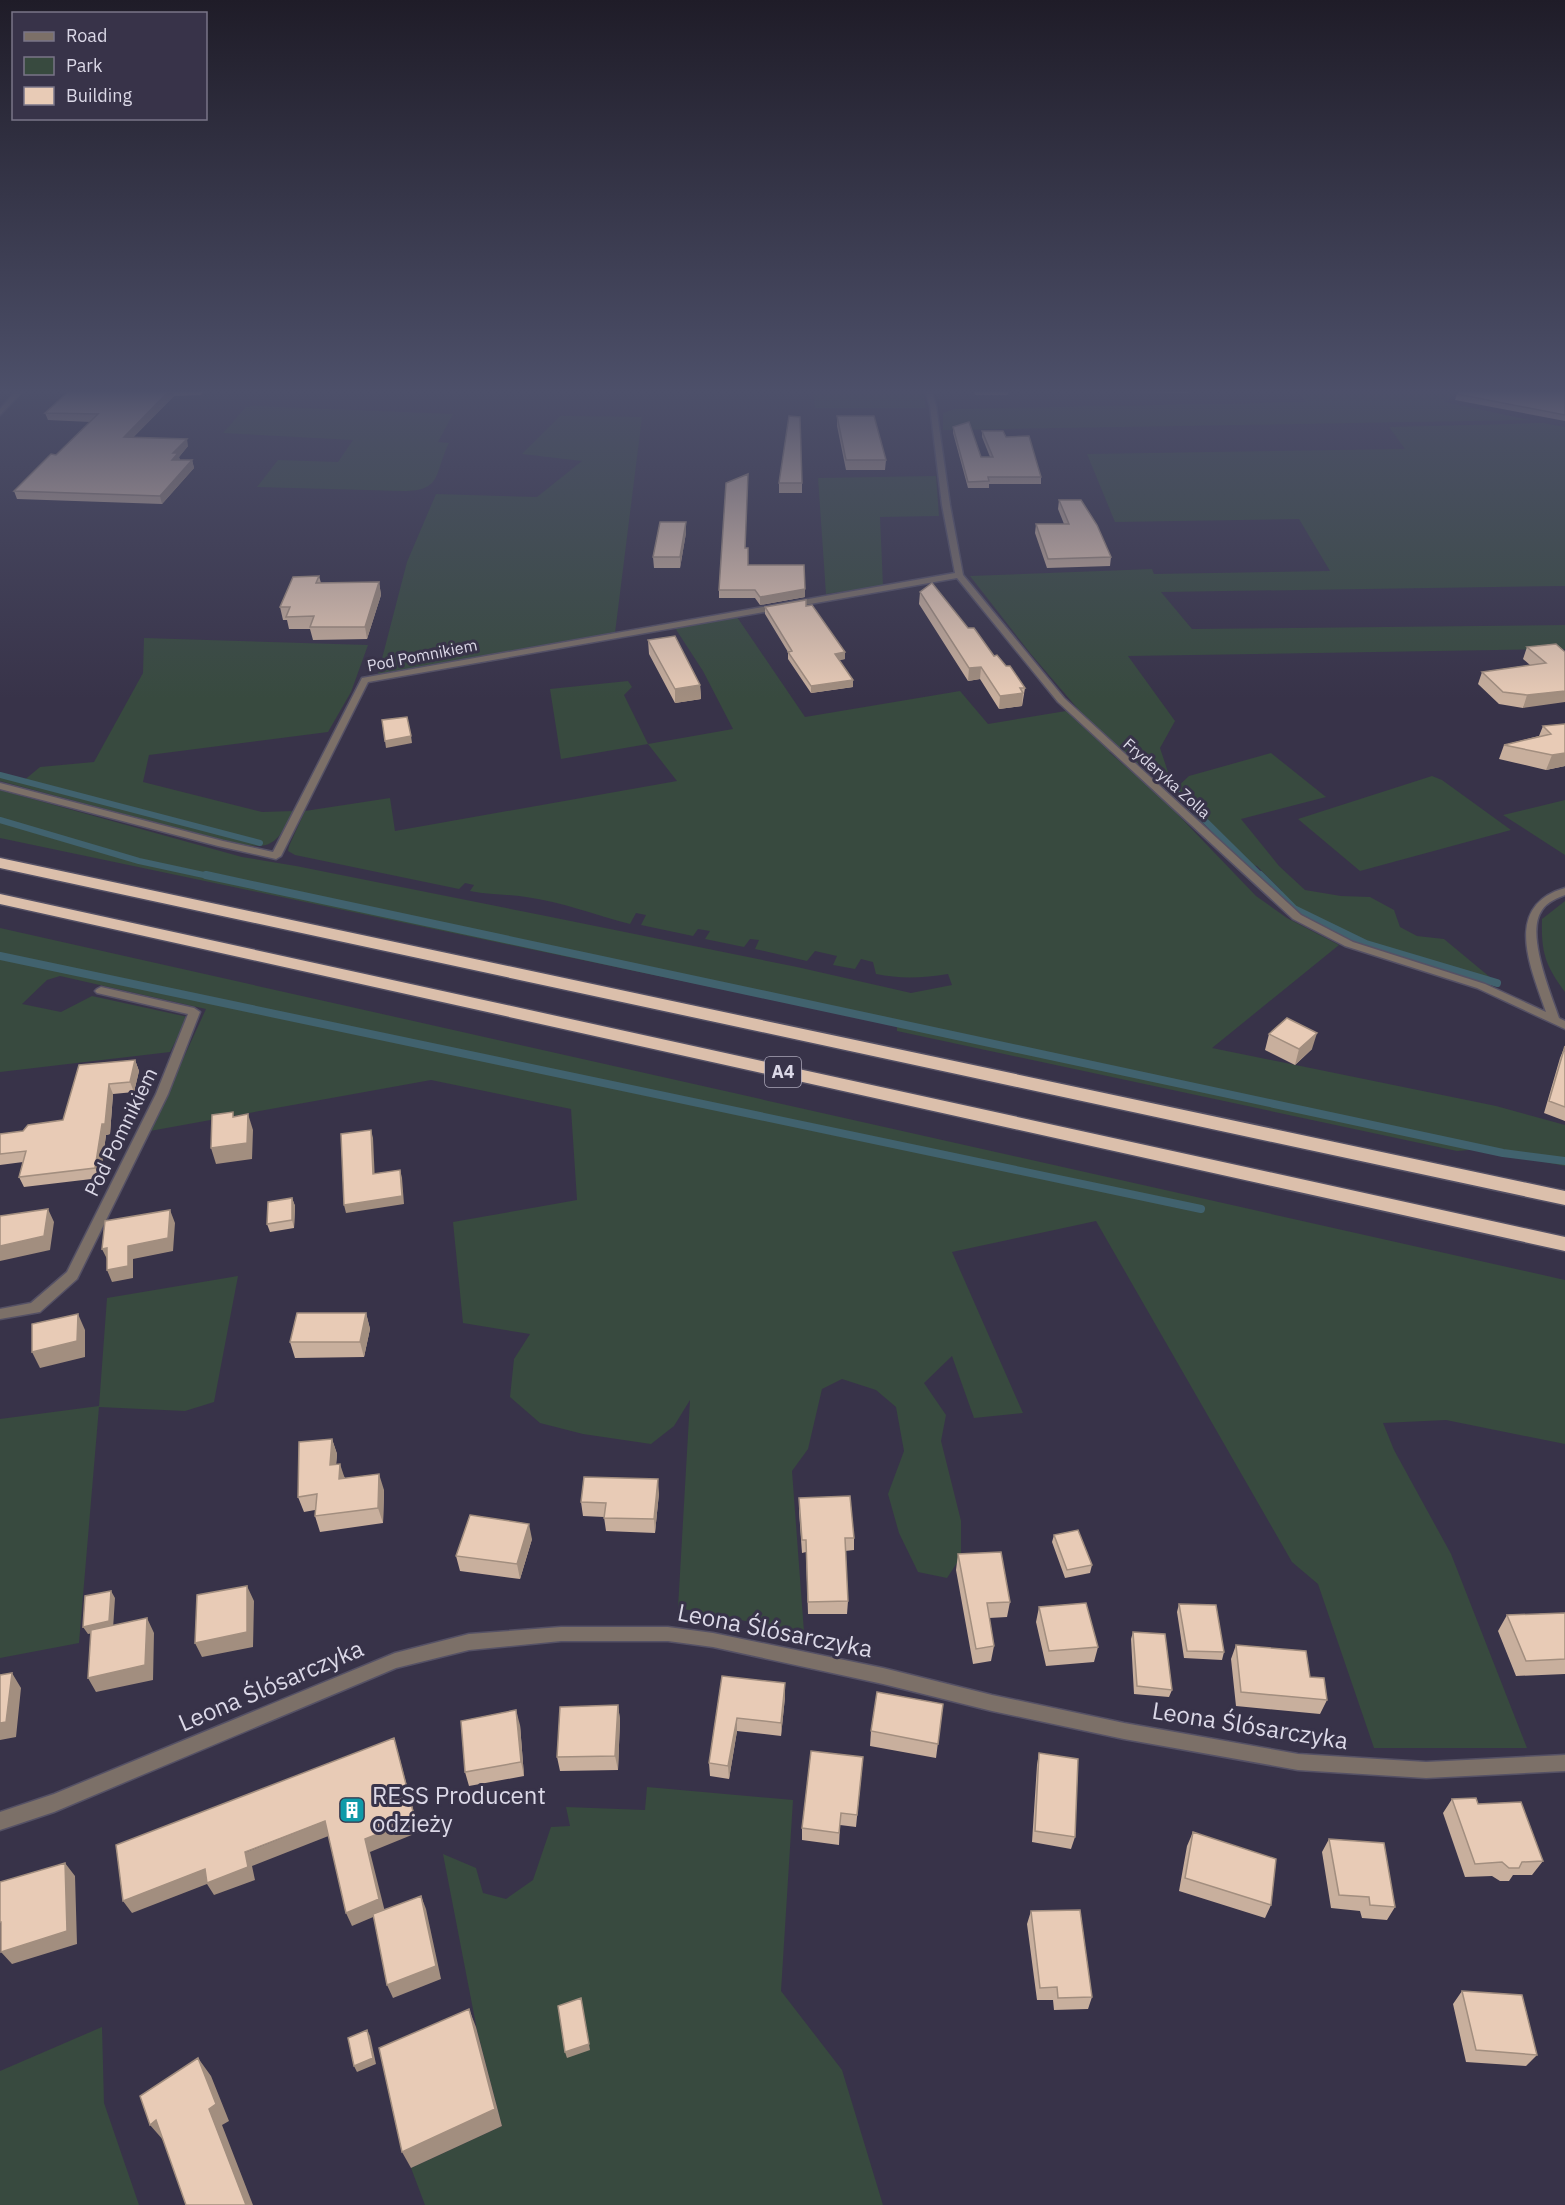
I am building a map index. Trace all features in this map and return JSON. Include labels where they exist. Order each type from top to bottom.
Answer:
[{"type":"highway","name":"A4","points":[[0,863],[1565,1198]]},
{"type":"highway","name":"A4","points":[[0,899],[1565,1244]]},
{"type":"street","name":"Fryderyka Zolla","points":[[944,493],[959,575],[1060,700],[1109,747],[1158,787],[1288,910],[1349,944],[1464,980],[1565,1025]]},
{"type":"street","name":"Pod Pomnikiem","points":[[0,786],[276,856],[365,680],[959,575]]},
{"type":"street","points":[[1554,1019],[1535,952],[1531,924],[1538,908],[1555,895],[1565,891]]},
{"type":"street","name":"Pod Pomnikiem","points":[[0,1314],[35,1308],[72,1275],[162,1094],[194,1012],[101,992]]},
{"type":"street","name":"Leona Ślósarczyka","points":[[0,1821],[54,1803],[395,1661],[469,1642],[561,1634],[668,1634],[713,1640],[1113,1729],[1298,1762],[1426,1770],[1565,1763]]},
{"type":"green space","points":[[542,493],[633,493],[615,633],[378,674],[407,562],[436,494],[537,497]]},
{"type":"green space","points":[[819,493],[937,493],[939,516],[880,517],[883,586],[826,594]]},
{"type":"green space","points":[[1103,493],[1565,493],[1565,586],[1161,592],[1192,629],[1565,625],[1565,649],[1128,656],[1175,721],[1160,748],[1169,775],[1156,779],[1125,753],[1109,752],[1161,797],[1256,896],[1287,918],[1339,945],[1212,1048],[1496,1106],[1565,1125],[1565,1166],[1481,1149],[1457,1151],[897,1031],[897,1026],[0,838],[0,790],[242,857],[797,967],[911,993],[952,985],[948,974],[894,977],[876,974],[873,962],[861,959],[855,969],[833,965],[837,956],[815,951],[807,961],[755,949],[759,940],[750,939],[744,947],[705,939],[710,931],[698,929],[693,936],[641,925],[646,915],[636,913],[630,924],[539,899],[470,891],[474,885],[465,883],[459,889],[295,855],[288,851],[305,811],[390,798],[395,831],[677,781],[648,744],[733,729],[703,671],[675,628],[737,617],[805,717],[960,691],[988,724],[1078,709],[1030,653],[970,576],[1152,569],[1154,574],[1330,571],[1299,519],[1115,522]]},
{"type":"green space","points":[[144,638],[368,645],[351,692],[328,732],[149,755],[143,782],[262,812],[294,811],[281,833],[269,844],[252,846],[226,841],[0,781],[0,775],[22,782],[40,767],[94,762],[143,673]]},
{"type":"green space","points":[[628,681],[632,687],[624,695],[648,744],[561,759],[550,689]]},
{"type":"green space","points":[[1271,753],[1326,797],[1241,819],[1279,866],[1305,890],[1341,896],[1370,897],[1394,910],[1400,927],[1417,936],[1444,939],[1497,983],[1366,944],[1294,909],[1281,897],[1282,891],[1257,866],[1249,864],[1174,790],[1189,776]]},
{"type":"green space","points":[[1432,776],[1442,780],[1511,830],[1360,871],[1298,819]]},
{"type":"green space","points":[[1565,800],[1565,855],[1503,815]]},
{"type":"green space","points":[[1565,901],[1565,992],[1546,958],[1542,919]]},
{"type":"green space","points":[[0,928],[1565,1280],[1565,1444],[1446,1420],[1383,1423],[1394,1450],[1451,1554],[1527,1748],[1374,1748],[1318,1584],[1292,1562],[1096,1221],[952,1252],[1023,1413],[974,1418],[952,1356],[924,1383],[946,1415],[941,1441],[961,1521],[961,1557],[947,1578],[918,1572],[899,1533],[888,1494],[904,1451],[896,1407],[876,1390],[842,1379],[822,1389],[808,1449],[792,1471],[804,1632],[678,1608],[690,1400],[674,1426],[651,1444],[583,1434],[540,1423],[510,1397],[514,1359],[530,1334],[463,1323],[453,1222],[577,1200],[571,1109],[431,1080],[150,1131],[206,1009],[60,976],[47,980],[22,1004],[61,1012],[92,996],[188,1017],[170,1052],[0,1072]]},
{"type":"green space","points":[[238,1276],[214,1402],[185,1411],[99,1407],[79,1643],[0,1658],[0,1419],[99,1406],[107,1298]]},
{"type":"green space","points":[[647,1787],[793,1800],[781,1991],[842,2070],[883,2205],[425,2205],[411,2168],[502,2126],[477,2030],[443,1854],[476,1868],[483,1893],[506,1899],[533,1880],[551,1827],[570,1826],[566,1807],[645,1810]]},
{"type":"green space","points":[[102,2027],[104,2103],[139,2205],[0,2205],[0,2071]]},
{"type":"building","points":[[69,493],[163,493],[160,496]]},
{"type":"building","points":[[725,493],[747,493],[745,548],[748,548],[748,565],[804,565],[805,589],[760,597],[755,590],[719,590]]},
{"type":"building","points":[[1059,500],[1081,500],[1097,525],[1111,557],[1048,559],[1036,524],[1069,524]]},
{"type":"building","points":[[660,522],[686,522],[680,557],[653,557]]},
{"type":"building","points":[[319,576],[316,583],[379,582],[365,627],[310,627],[314,616],[286,617],[290,607],[280,607],[293,577]]},
{"type":"building","points":[[932,583],[968,628],[974,628],[994,656],[997,655],[1006,666],[1010,666],[1025,688],[1020,688],[1023,693],[1000,696],[981,667],[969,668],[920,592]]},
{"type":"building","points":[[806,600],[806,606],[812,605],[845,652],[835,654],[853,680],[811,686],[788,652],[792,651],[765,607]]},
{"type":"building","points":[[675,636],[700,685],[675,689],[648,640]]},
{"type":"building","points":[[1556,644],[1565,652],[1565,691],[1527,695],[1503,692],[1482,672],[1546,663],[1527,647]]},
{"type":"building","points":[[407,717],[411,736],[385,741],[382,720]]},
{"type":"building","points":[[1565,724],[1565,753],[1552,755],[1504,745],[1551,734],[1543,726]]},
{"type":"building","points":[[1287,1018],[1317,1033],[1299,1049],[1269,1034]]},
{"type":"building","points":[[1565,1046],[1565,1107],[1549,1101]]},
{"type":"building","points":[[135,1060],[130,1082],[109,1084],[105,1124],[102,1124],[95,1168],[19,1177],[26,1151],[0,1154],[0,1134],[23,1131],[28,1125],[63,1120],[79,1065]]},
{"type":"building","points":[[233,1112],[233,1117],[248,1114],[247,1143],[211,1148],[212,1115]]},
{"type":"building","points":[[371,1130],[373,1174],[400,1170],[402,1196],[344,1205],[341,1134]]},
{"type":"building","points":[[292,1198],[292,1220],[267,1224],[268,1202]]},
{"type":"building","points":[[48,1209],[44,1236],[0,1246],[0,1216]]},
{"type":"building","points":[[170,1210],[168,1238],[128,1246],[128,1266],[107,1270],[107,1248],[102,1249],[105,1221]]},
{"type":"building","points":[[297,1313],[366,1313],[360,1342],[290,1342]]},
{"type":"building","points":[[78,1314],[77,1341],[32,1352],[32,1324]]},
{"type":"building","points":[[332,1439],[330,1465],[340,1464],[339,1479],[379,1474],[378,1508],[315,1516],[317,1494],[298,1497],[299,1442]]},
{"type":"building","points":[[584,1477],[658,1479],[654,1519],[604,1518],[606,1503],[581,1502]]},
{"type":"building","points":[[850,1496],[854,1538],[845,1538],[848,1601],[808,1602],[806,1540],[802,1540],[799,1498]]},
{"type":"building","points":[[470,1515],[529,1524],[517,1564],[456,1556]]},
{"type":"building","points":[[1078,1530],[1092,1565],[1067,1570],[1054,1535]]},
{"type":"building","points":[[1001,1552],[1010,1602],[987,1603],[994,1646],[976,1649],[958,1554]]},
{"type":"building","points":[[247,1586],[247,1632],[195,1643],[197,1595]]},
{"type":"building","points":[[111,1591],[109,1621],[83,1627],[85,1596]]},
{"type":"building","points":[[1086,1603],[1098,1647],[1049,1651],[1039,1607]]},
{"type":"building","points":[[1179,1604],[1216,1605],[1224,1652],[1187,1651]]},
{"type":"building","points":[[1565,1613],[1565,1659],[1526,1661],[1507,1615]]},
{"type":"building","points":[[147,1618],[145,1665],[88,1678],[91,1630]]},
{"type":"building","points":[[1133,1632],[1165,1634],[1172,1690],[1137,1686]]},
{"type":"building","points":[[1236,1645],[1306,1651],[1310,1677],[1324,1678],[1327,1700],[1241,1692]]},
{"type":"building","points":[[12,1673],[6,1722],[0,1723],[0,1675]]},
{"type":"building","points":[[722,1676],[785,1683],[781,1723],[737,1718],[728,1766],[709,1763]]},
{"type":"building","points":[[877,1692],[943,1704],[938,1744],[871,1731]]},
{"type":"building","points":[[618,1705],[615,1756],[557,1757],[560,1707]]},
{"type":"building","points":[[516,1710],[521,1762],[465,1772],[461,1721]]},
{"type":"building","points":[[394,1738],[415,1819],[365,1839],[379,1899],[346,1913],[325,1821],[245,1852],[248,1867],[207,1883],[205,1869],[123,1901],[116,1845]]},
{"type":"building","points":[[811,1751],[863,1757],[857,1815],[841,1813],[839,1833],[802,1828]]},
{"type":"building","points":[[1039,1753],[1078,1759],[1075,1837],[1035,1831]]},
{"type":"building","points":[[1476,1798],[1478,1804],[1521,1802],[1543,1861],[1522,1862],[1519,1868],[1509,1868],[1502,1862],[1475,1864],[1452,1799]]},
{"type":"building","points":[[1193,1832],[1276,1859],[1271,1905],[1185,1878]]},
{"type":"building","points":[[1329,1839],[1384,1843],[1395,1907],[1370,1905],[1369,1897],[1339,1895]]},
{"type":"building","points":[[65,1863],[67,1931],[1,1952],[0,1882]]},
{"type":"building","points":[[421,1896],[436,1966],[387,1985],[373,1914]]},
{"type":"building","points":[[1080,1910],[1092,1997],[1058,1998],[1057,1987],[1040,1988],[1031,1911]]},
{"type":"building","points":[[1462,1991],[1522,1995],[1537,2055],[1476,2050]]},
{"type":"building","points":[[581,1998],[589,2044],[565,2052],[558,2006]]},
{"type":"building","points":[[469,2009],[495,2109],[402,2152],[379,2048]]},
{"type":"building","points":[[367,2030],[373,2058],[354,2066],[348,2038]]},
{"type":"building","points":[[198,2058],[216,2104],[209,2109],[246,2205],[186,2205],[156,2120],[150,2125],[140,2096]]},
{"type":"waterway","points":[[0,775],[260,843]]},
{"type":"waterway","points":[[1174,790],[1262,877]]},
{"type":"waterway","points":[[0,820],[139,861],[213,877]]},
{"type":"waterway","points":[[206,875],[1503,1153],[1565,1161]]},
{"type":"waterway","points":[[1262,877],[1294,909],[1366,944],[1497,983]]},
{"type":"waterway","points":[[0,956],[1201,1209]]},
{"type":"place","name":"RESS Producent odzieży","points":[[352,1810]]}]
